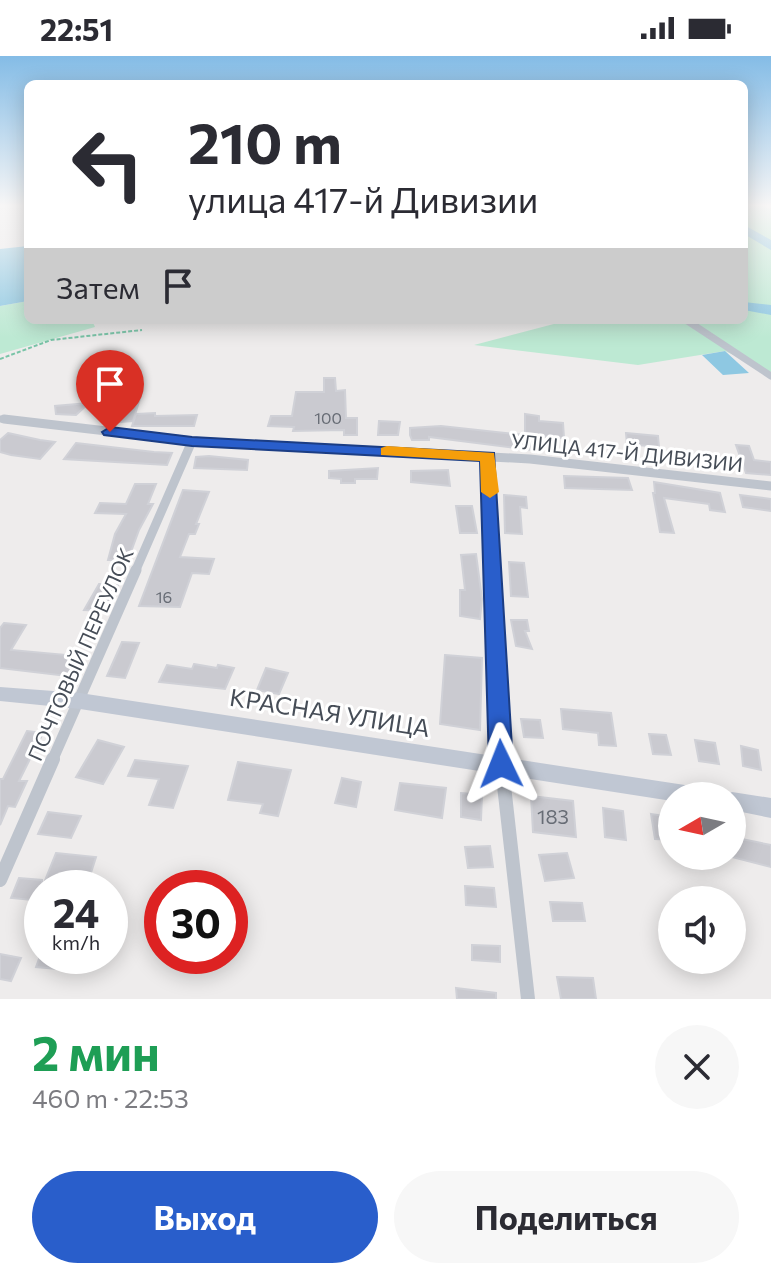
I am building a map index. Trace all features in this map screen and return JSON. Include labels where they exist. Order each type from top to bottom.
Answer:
[{"type":"street","points":[[692,324],[771,376]]},
{"type":"street","name":"УЛИЦА 417-Й ДИВИЗИИ","points":[[0,419],[192,441],[488,457],[771,486]]},
{"type":"street","name":"ПОЧТОВЫЙ ПЕРЕУЛОК","points":[[0,880],[192,441]]},
{"type":"street","points":[[488,457],[501,764],[528,999]]},
{"type":"street","name":"КРАСНАЯ УЛИЦА","points":[[0,694],[80,701],[658,790]]},
{"type":"street","points":[[746,804],[771,808]]},
{"type":"path","points":[[0,359],[51,340],[142,330]]},
{"type":"green space","points":[[748,250],[771,250],[771,372],[725,351],[638,365],[474,345],[554,324],[748,324]]},
{"type":"green space","points":[[24,302],[24,324],[94,324],[95,327],[0,354],[0,306]]},
{"type":"water","points":[[0,250],[24,250],[24,302],[0,306]]},
{"type":"water","points":[[725,351],[749,373],[723,375],[702,355]]},
{"type":"building","points":[[324,378],[335,378],[336,391],[345,390],[346,418],[357,418],[357,435],[344,435],[344,430],[293,431],[294,427],[268,426],[271,416],[292,416],[296,392],[324,392]]},
{"type":"building","points":[[142,392],[133,421],[106,423],[110,411],[104,411],[91,401],[121,399],[123,393]]},
{"type":"building","points":[[89,403],[76,415],[56,414],[55,406]]},
{"type":"building","points":[[155,413],[155,416],[197,415],[194,426],[132,426],[136,414]]},
{"type":"building","points":[[525,414],[539,416],[539,421],[563,423],[564,438],[540,437],[540,451],[429,437],[429,440],[412,440],[410,435],[410,428],[441,426],[525,435]]},
{"type":"building","points":[[379,421],[400,422],[398,435],[378,435]]},
{"type":"building","points":[[8,433],[55,442],[40,459],[11,455],[0,452],[0,440]]},
{"type":"building","points":[[626,433],[658,436],[659,447],[627,444]]},
{"type":"building","points":[[76,443],[172,453],[167,465],[64,459]]},
{"type":"building","points":[[736,445],[749,446],[754,460],[771,462],[771,475],[746,473]]},
{"type":"building","points":[[196,457],[248,460],[247,470],[194,468]]},
{"type":"building","points":[[378,468],[377,479],[355,479],[355,483],[341,483],[341,479],[329,478],[329,471]]},
{"type":"building","points":[[448,470],[450,486],[411,482],[411,471]]},
{"type":"building","points":[[564,476],[628,478],[632,490],[565,488]]},
{"type":"building","points":[[654,482],[720,493],[725,512],[710,510],[709,504],[664,498],[674,533],[660,532]]},
{"type":"building","points":[[135,484],[156,484],[148,504],[153,504],[128,560],[108,560],[115,534],[126,514],[95,513],[100,503],[126,504]]},
{"type":"building","points":[[183,490],[209,492],[195,534],[189,534],[180,557],[214,559],[209,574],[192,573],[180,607],[139,606]]},
{"type":"building","points":[[504,495],[526,497],[527,508],[520,507],[522,534],[505,533]]},
{"type":"building","points":[[740,495],[771,499],[771,511],[743,507]]},
{"type":"building","points":[[456,506],[472,506],[477,533],[460,533]]},
{"type":"building","points":[[476,554],[482,599],[480,619],[460,616],[460,590],[465,590],[461,555]]},
{"type":"building","points":[[509,562],[524,563],[528,597],[511,596]]},
{"type":"building","points":[[99,584],[118,585],[108,611],[84,610]]},
{"type":"building","points":[[511,620],[527,620],[529,631],[525,631],[532,649],[516,646]]},
{"type":"building","points":[[4,623],[26,625],[11,650],[78,656],[67,676],[0,668],[0,628]]},
{"type":"building","points":[[122,642],[139,643],[125,678],[107,676]]},
{"type":"building","points":[[445,655],[482,658],[480,730],[440,724]]},
{"type":"building","points":[[194,664],[234,668],[225,689],[159,682],[167,665],[192,669]]},
{"type":"building","points":[[266,668],[288,673],[279,694],[257,690]]},
{"type":"building","points":[[561,709],[611,713],[616,746],[599,745],[598,733],[563,729]]},
{"type":"building","points":[[521,719],[540,720],[543,738],[524,737]]},
{"type":"building","points":[[27,731],[43,733],[19,781],[27,781],[15,807],[8,806],[0,825],[0,779],[3,779]]},
{"type":"building","points":[[649,734],[666,735],[671,755],[653,754]]},
{"type":"building","points":[[98,740],[124,747],[103,784],[76,777]]},
{"type":"building","points":[[695,740],[715,743],[719,764],[699,761]]},
{"type":"building","points":[[741,746],[758,750],[761,770],[743,766]]},
{"type":"building","points":[[135,760],[188,766],[173,808],[149,805],[159,779],[128,776]]},
{"type":"building","points":[[238,762],[291,770],[278,816],[260,813],[263,804],[228,800]]},
{"type":"building","points":[[342,778],[361,782],[356,807],[335,803]]},
{"type":"building","points":[[400,783],[446,788],[442,818],[395,810]]},
{"type":"building","points":[[461,793],[482,795],[481,820],[461,817]]},
{"type":"building","points":[[531,796],[573,801],[576,837],[533,832]]},
{"type":"building","points":[[603,808],[623,811],[626,840],[605,837]]},
{"type":"building","points":[[48,812],[81,816],[71,838],[38,834]]},
{"type":"building","points":[[651,814],[658,815],[658,839],[655,839]]},
{"type":"building","points":[[746,840],[771,845],[771,867],[746,861]]},
{"type":"building","points":[[490,846],[493,867],[468,868],[465,847]]},
{"type":"building","points":[[56,853],[96,857],[92,870],[49,870]]},
{"type":"building","points":[[567,853],[574,878],[545,881],[539,855]]},
{"type":"building","points":[[19,878],[24,878],[24,899],[11,898]]},
{"type":"building","points":[[465,886],[494,888],[496,907],[466,905]]},
{"type":"building","points":[[550,902],[582,903],[585,921],[553,921]]},
{"type":"building","points":[[472,945],[500,946],[500,962],[472,960]]},
{"type":"building","points":[[0,954],[21,958],[11,981],[0,979]]},
{"type":"building","points":[[557,977],[593,978],[596,999],[561,999]]},
{"type":"building","points":[[456,988],[496,993],[496,999],[457,999]]},
{"type":"waterway","points":[[748,307],[771,310]]},
{"type":"slow traffic","points":[[387,451],[488,457],[490,492]]},
{"type":"route","points":[[110,432],[192,441],[488,457],[501,764]]}]
